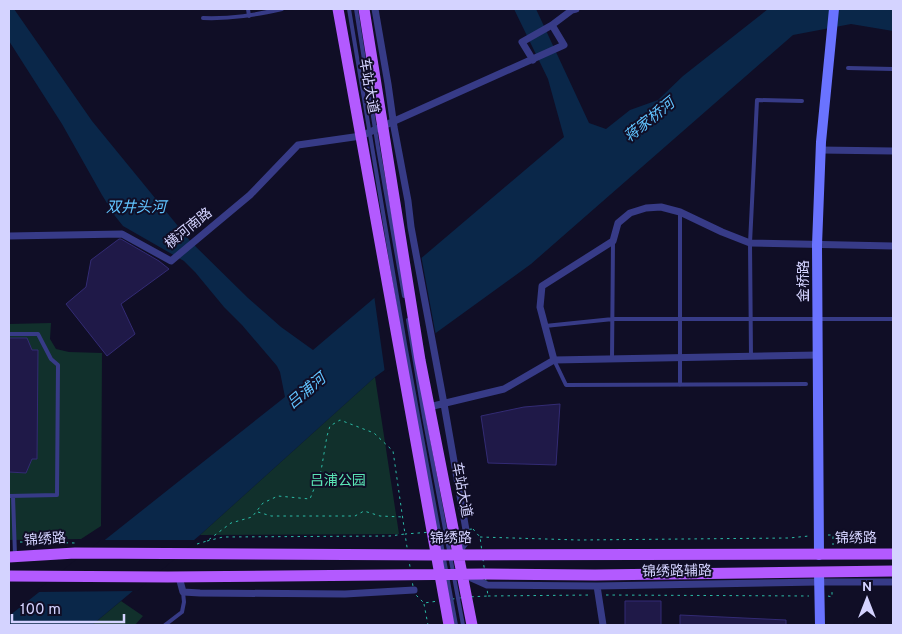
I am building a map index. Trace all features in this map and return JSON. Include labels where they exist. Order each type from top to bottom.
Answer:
[{"type":"main road","name":"车站大道","points":[[338,9],[405,226],[420,360],[429,407],[451,574],[449,625]]},
{"type":"main road","name":"车站大道","points":[[364,9],[376,129],[378,229],[405,376],[451,574],[472,625]]},
{"type":"main road","name":"锦绣路","points":[[12,557],[76,548],[447,555],[893,554]]},
{"type":"main road","points":[[9,576],[173,577],[451,574],[819,577],[893,571]]},
{"type":"street","points":[[375,9],[388,84],[376,129]]},
{"type":"street","points":[[533,60],[522,42],[576,9]]},
{"type":"street","name":"金桥路","points":[[819,555],[817,244],[820,150],[834,9]]},
{"type":"street","name":"横河南路","points":[[9,236],[122,234],[171,261],[250,195],[298,144],[376,129],[564,46],[552,25]]},
{"type":"street","points":[[820,150],[893,151]]},
{"type":"street","points":[[554,360],[540,307],[542,286],[613,241],[618,223],[630,213],[646,208],[662,207],[680,212],[750,243],[893,246]]},
{"type":"street","points":[[405,226],[435,357],[466,533],[465,543],[447,555]]},
{"type":"street","points":[[429,407],[504,389],[554,360],[818,355]]},
{"type":"street","name":"锦绣路辅路","points":[[451,574],[486,585],[597,586],[819,577],[893,582]]},
{"type":"street","points":[[173,577],[183,592],[345,594],[414,590]]},
{"type":"street","points":[[819,577],[820,625]]},
{"type":"street","points":[[597,586],[604,625]]},
{"type":"lane","points":[[248,9],[249,16]]},
{"type":"lane","points":[[204,18],[223,19],[249,16],[282,9]]},
{"type":"lane","points":[[349,9],[376,129],[405,344],[447,555]]},
{"type":"lane","points":[[356,9],[405,301]]},
{"type":"lane","points":[[848,68],[893,69]]},
{"type":"lane","points":[[751,356],[750,243],[757,100],[802,101]]},
{"type":"lane","points":[[680,212],[680,384]]},
{"type":"lane","points":[[612,359],[613,241]]},
{"type":"lane","points":[[408,317],[447,555]]},
{"type":"lane","points":[[545,326],[612,320],[893,319]]},
{"type":"lane","points":[[9,334],[38,334],[51,359],[58,366],[57,495],[11,496],[14,542],[12,557]]},
{"type":"lane","points":[[554,360],[566,385],[806,384]]},
{"type":"lane","points":[[451,574],[456,625]]},
{"type":"lane","points":[[451,574],[463,625]]},
{"type":"lane","points":[[165,625],[182,612],[183,592]]},
{"type":"path","points":[[191,549],[231,523],[252,517],[264,503],[278,496],[310,498],[321,471],[330,426],[340,420],[374,433],[393,451],[405,534],[390,536],[224,537],[207,540]]},
{"type":"path","points":[[257,512],[271,516],[355,516],[364,511],[380,516],[403,517]]},
{"type":"path","points":[[14,542],[76,548]]},
{"type":"path","points":[[424,603],[428,625]]},
{"type":"green space","points":[[51,323],[50,339],[56,349],[69,352],[102,353],[101,526],[81,539],[9,540],[9,324]]},
{"type":"green space","name":"吕浦公园","points":[[375,377],[399,534],[200,535]]},
{"type":"green space","points":[[121,601],[143,616],[135,625],[92,625]]},
{"type":"water","points":[[9,9],[14,9],[92,121],[191,242],[248,298],[281,327],[313,350],[564,137],[548,79],[514,9],[536,9],[589,123],[606,129],[630,110],[658,100],[683,76],[768,9],[893,9],[893,31],[851,24],[793,35],[531,264],[375,377],[200,535],[92,625],[9,625],[9,616],[285,397],[277,366],[195,272],[184,261],[123,226],[115,216],[62,124],[9,41]]},
{"type":"pier","points":[[421,255],[436,336],[385,373],[374,295]]},
{"type":"pier","points":[[101,540],[197,540],[137,591],[35,592]]},
{"type":"building","points":[[119,239],[159,261],[169,269],[121,304],[135,334],[107,356],[66,304],[86,287],[91,260]]},
{"type":"building","points":[[9,338],[27,338],[32,350],[38,350],[37,459],[32,459],[26,473],[9,472]]},
{"type":"building","points":[[560,404],[556,465],[488,463],[481,416],[524,407]]},
{"type":"building","points":[[625,601],[661,601],[661,625],[625,625]]},
{"type":"building","points":[[680,615],[786,620],[786,625],[680,625]]},
{"type":"water label","name":"蒋家桥河","points":[[650,121]]},
{"type":"water label","name":"双井头河","points":[[136,208]]},
{"type":"water label","name":"吕浦河","points":[[307,392]]}]
